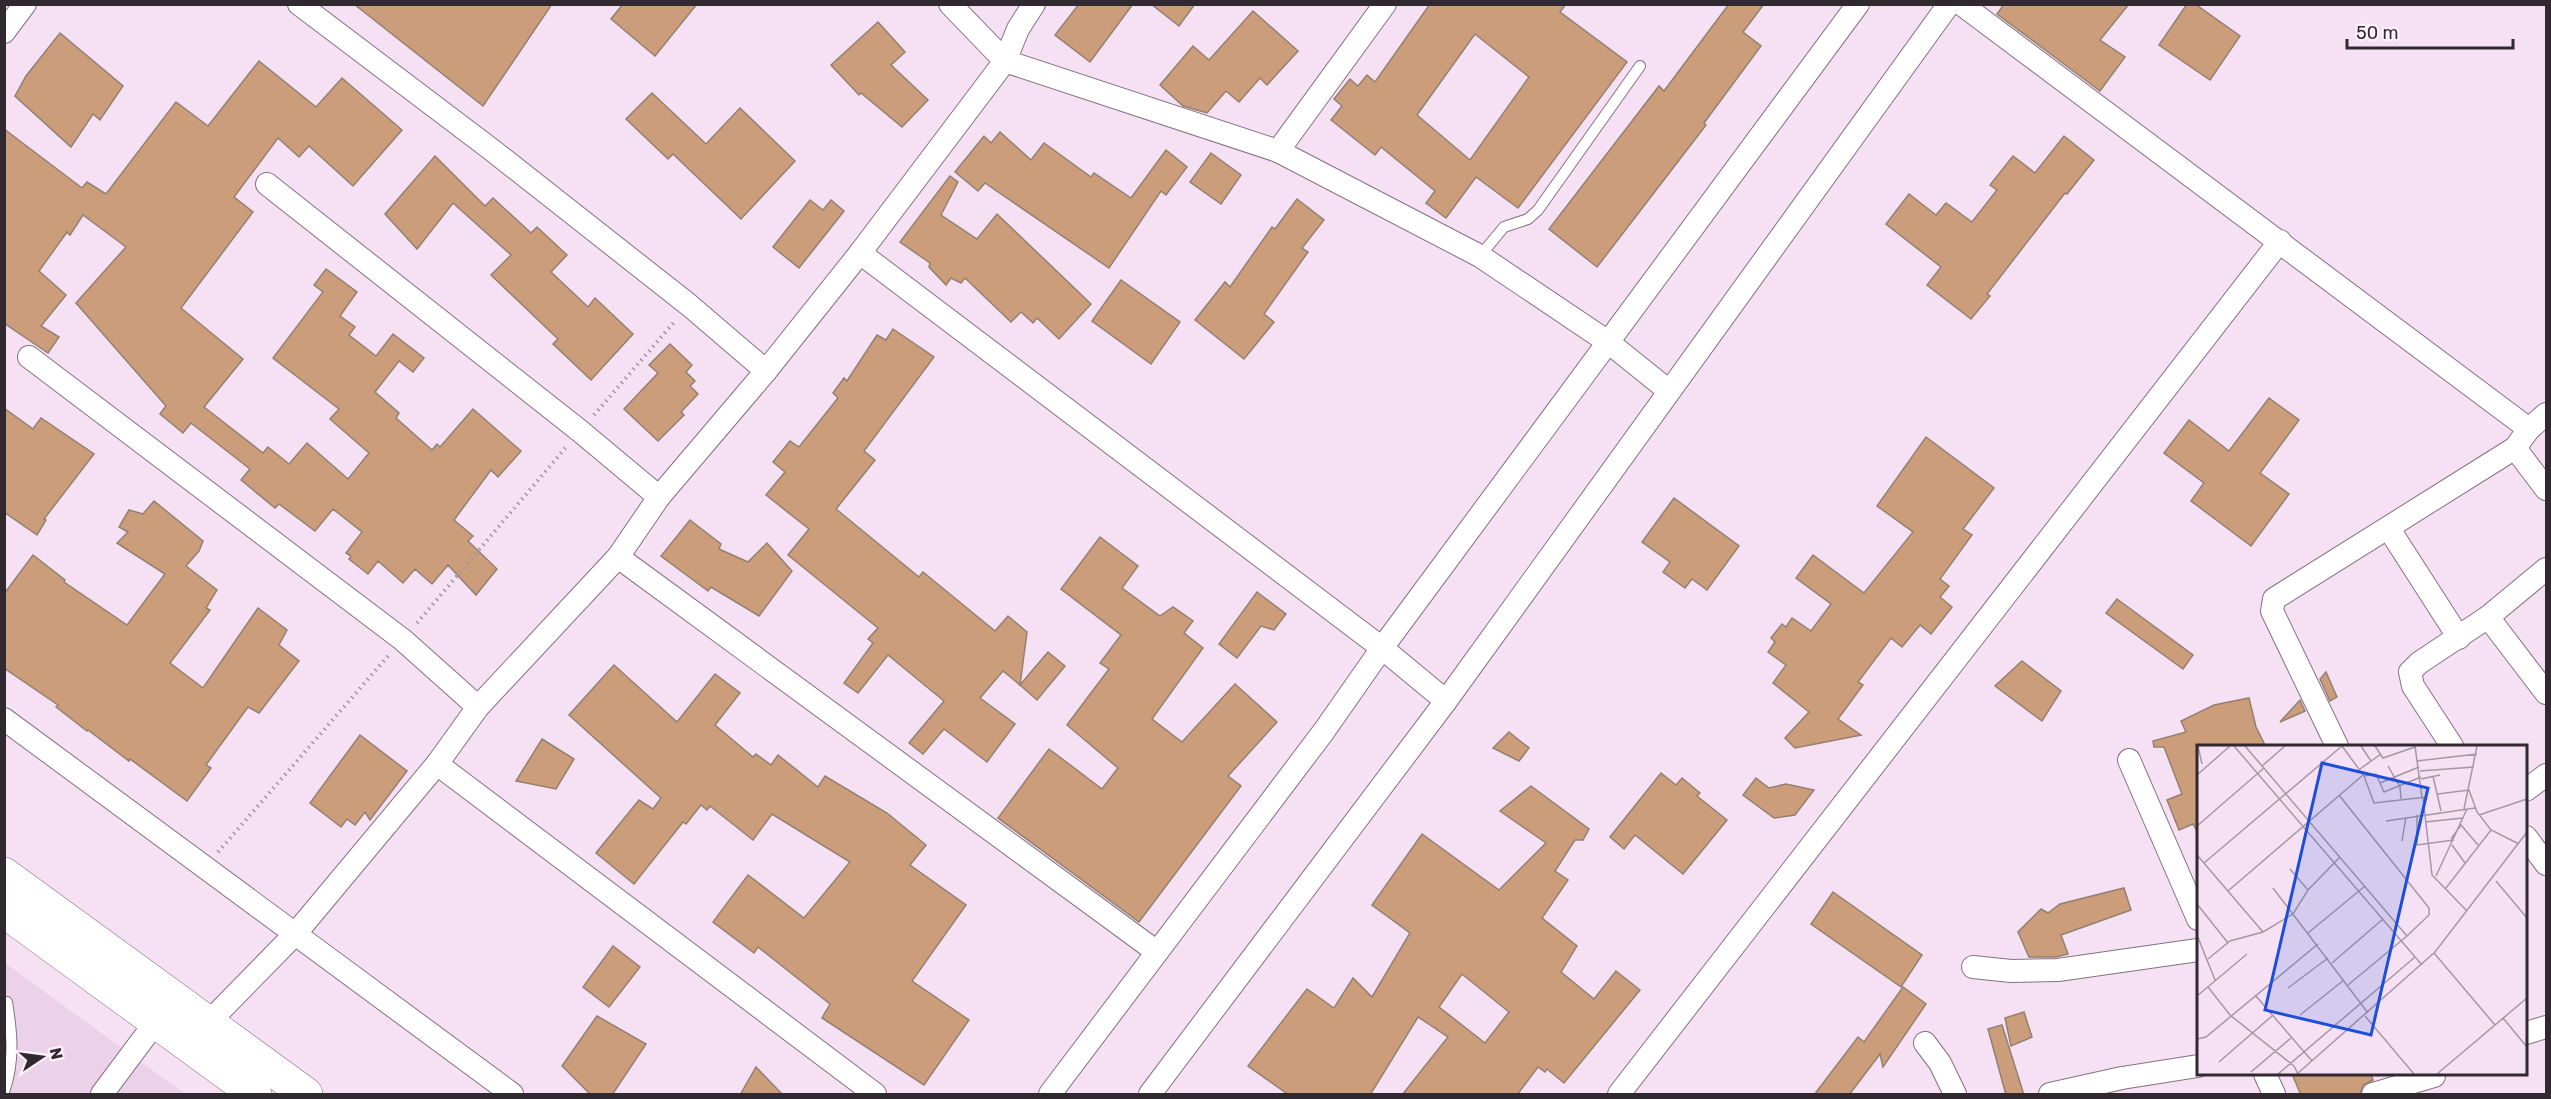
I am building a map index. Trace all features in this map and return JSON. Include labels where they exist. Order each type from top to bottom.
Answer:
[{"type":"main road","points":[[4,874],[164,1011],[255,1095]]},
{"type":"main road","points":[[4,911],[164,1011],[207,1024],[306,1095]]},
{"type":"street","points":[[4,32],[25,4]]},
{"type":"street","points":[[299,4],[492,150],[689,305],[766,371]]},
{"type":"street","points":[[950,4],[1005,61],[1278,151],[1480,255],[1608,342],[1669,391]]},
{"type":"street","points":[[207,1024],[296,933],[436,764],[478,707],[618,557],[659,497],[766,371],[860,253],[1005,61],[1018,29],[1034,4]]},
{"type":"street","points":[[1278,151],[1385,4]]},
{"type":"street","points":[[1050,1095],[1323,731],[1858,4]]},
{"type":"street","points":[[1150,1095],[1446,701],[1948,4]]},
{"type":"street","points":[[1961,4],[2529,429]]},
{"type":"street","points":[[267,184],[580,431],[659,497]]},
{"type":"street","points":[[1619,1095],[2280,241]]},
{"type":"street","points":[[860,253],[1382,648],[1446,701]]},
{"type":"street","points":[[29,357],[402,640],[478,707]]},
{"type":"street","points":[[2336,745],[2272,610],[2274,599],[2515,448],[2529,429],[2547,414]]},
{"type":"street","points":[[2515,448],[2547,489]]},
{"type":"street","points":[[2389,529],[2459,638]]},
{"type":"street","points":[[618,557],[1157,952]]},
{"type":"street","points":[[2451,745],[2413,686],[2410,672],[2419,663],[2488,617],[2547,569]]},
{"type":"street","points":[[2488,617],[2547,693]]},
{"type":"street","points":[[4,719],[512,1095]]},
{"type":"street","points":[[2129,760],[2197,914]]},
{"type":"street","points":[[436,764],[875,1095]]},
{"type":"street","points":[[2527,789],[2547,775]]},
{"type":"street","points":[[2527,838],[2547,864]]},
{"type":"street","points":[[1973,967],[2011,971],[2058,970],[2197,950]]},
{"type":"street","points":[[102,1095],[164,1011]]},
{"type":"street","points":[[2527,1033],[2547,1027]]},
{"type":"street","points":[[1924,1043],[1940,1063],[1955,1095]]},
{"type":"street","points":[[2050,1095],[2122,1078],[2197,1066]]},
{"type":"street","points":[[2265,1075],[2274,1095]]},
{"type":"street","points":[[2373,1095],[2437,1081]]},
{"type":"lane","points":[[1480,255],[1504,227],[1528,219],[1538,210],[1640,66]]},
{"type":"lane","points":[[4,1092],[12,1060],[12,1032],[7,1002]]},
{"type":"path","points":[[205,867],[689,305]]},
{"type":"shaded area","points":[[5,963],[185,1094],[5,1094]]},
{"type":"building","points":[[354,4],[552,4],[483,106]]},
{"type":"building","points":[[623,4],[697,4],[655,56],[611,19]]},
{"type":"building","points":[[1079,4],[1133,4],[1090,62],[1055,35]]},
{"type":"building","points":[[1151,4],[1195,4],[1179,26]]},
{"type":"building","points":[[1430,4],[1566,4],[1560,12],[1627,62],[1518,208],[1476,177],[1446,218],[1426,203],[1435,191],[1381,147],[1375,155],[1331,120],[1342,106],[1334,99],[1350,79],[1358,86],[1367,75],[1375,82]],"holes":[[[1475,34],[1529,77],[1470,160],[1417,115]]]},
{"type":"building","points":[[1729,4],[1764,4],[1743,32],[1761,46],[1704,123],[1706,125],[1597,267],[1549,229],[1659,86],[1664,91]]},
{"type":"building","points":[[2004,4],[2129,4],[2100,40],[2125,57],[2100,91],[1997,14]]},
{"type":"building","points":[[2187,4],[2195,4],[2240,36],[2210,80],[2159,45]]},
{"type":"building","points":[[1253,11],[1298,51],[1267,85],[1260,78],[1239,102],[1226,91],[1207,113],[1183,106],[1160,85],[1193,46],[1209,60]]},
{"type":"building","points":[[878,22],[905,52],[891,65],[928,100],[902,127],[861,93],[859,95],[831,65]]},
{"type":"building","points":[[60,33],[123,86],[100,120],[93,114],[71,147],[15,96],[26,76]]},
{"type":"building","points":[[259,61],[316,107],[342,78],[402,130],[353,186],[309,146],[299,157],[278,138],[234,197],[253,212],[181,308],[243,359],[204,407],[263,453],[268,447],[289,464],[307,443],[348,479],[369,453],[330,419],[339,409],[273,358],[323,292],[314,285],[326,269],[357,292],[340,316],[355,327],[349,335],[376,356],[393,334],[424,358],[413,372],[399,361],[375,392],[399,413],[396,418],[432,450],[437,444],[440,447],[473,409],[521,451],[498,477],[491,470],[454,520],[473,536],[468,541],[497,569],[476,595],[448,565],[432,584],[415,569],[403,583],[378,561],[368,574],[349,559],[351,556],[346,553],[362,532],[333,509],[315,531],[279,504],[275,508],[241,480],[250,469],[191,423],[183,433],[160,414],[166,406],[76,303],[126,247],[83,215],[70,235],[67,232],[39,271],[66,295],[41,326],[59,337],[48,353],[4,323],[4,129],[82,188],[87,182],[106,194],[176,102],[208,126]]},
{"type":"building","points":[[652,93],[706,144],[740,108],[795,161],[741,219],[673,154],[668,159],[626,119]]},
{"type":"building","points":[[1000,132],[1031,160],[1044,143],[1091,177],[1094,173],[1131,198],[1166,150],[1187,167],[1166,195],[1161,191],[1109,268],[985,183],[978,191],[955,172],[984,136],[991,143]]},
{"type":"building","points":[[2064,136],[2094,160],[2067,194],[2065,193],[1987,294],[1990,296],[1971,319],[1927,285],[1941,267],[1886,224],[1909,194],[1936,215],[1946,203],[1972,222],[1997,190],[1990,185],[2013,156],[2035,173]]},
{"type":"building","points":[[1211,153],[1241,175],[1221,204],[1190,182]]},
{"type":"building","points":[[435,156],[485,206],[493,198],[531,233],[537,227],[567,255],[551,272],[588,307],[595,298],[633,334],[591,380],[553,344],[558,339],[491,275],[511,255],[453,203],[417,249],[385,214]]},
{"type":"building","points":[[950,176],[958,182],[941,215],[977,239],[997,214],[1091,304],[1059,339],[1037,318],[1033,323],[1021,312],[1011,322],[965,278],[961,283],[951,278],[946,285],[929,267],[930,263],[900,242]]},
{"type":"building","points":[[1297,199],[1324,220],[1302,248],[1308,252],[1264,314],[1274,322],[1244,359],[1195,320],[1225,282],[1230,287],[1272,227],[1275,229]]},
{"type":"building","points":[[810,200],[823,210],[831,200],[844,211],[799,268],[773,247]]},
{"type":"building","points":[[1121,280],[1180,322],[1151,364],[1092,321]]},
{"type":"building","points":[[893,329],[934,357],[864,451],[875,460],[836,509],[919,577],[923,572],[995,631],[1008,616],[1027,632],[1020,685],[1003,671],[980,698],[1015,724],[987,762],[944,729],[923,754],[909,743],[944,701],[888,655],[858,693],[844,683],[873,643],[868,639],[878,628],[788,555],[809,529],[766,495],[785,472],[773,462],[790,441],[799,447],[838,398],[833,393],[844,378],[847,381],[877,335],[886,340]]},
{"type":"building","points":[[670,344],[692,365],[686,372],[695,381],[690,386],[698,394],[681,412],[684,415],[658,441],[624,409],[658,373],[649,365]]},
{"type":"building","points":[[2269,398],[2299,420],[2260,473],[2289,494],[2251,546],[2191,501],[2204,483],[2164,453],[2189,420],[2229,451]]},
{"type":"building","points":[[4,408],[33,429],[41,418],[94,454],[44,519],[46,520],[37,535],[4,512]]},
{"type":"building","points":[[1926,437],[1994,488],[1963,529],[1972,535],[1940,579],[1949,586],[1940,597],[1952,607],[1931,634],[1920,625],[1902,647],[1891,638],[1858,682],[1863,685],[1838,719],[1861,735],[1795,748],[1785,738],[1809,712],[1773,683],[1786,665],[1768,652],[1775,642],[1771,638],[1782,624],[1786,627],[1792,618],[1811,631],[1831,604],[1796,578],[1813,555],[1864,593],[1913,532],[1877,506]]},
{"type":"building","points":[[1674,498],[1739,546],[1707,590],[1692,579],[1685,588],[1663,572],[1670,562],[1642,542]]},
{"type":"building","points":[[154,501],[203,541],[199,551],[186,566],[217,590],[206,608],[210,610],[170,663],[203,688],[258,608],[287,630],[279,645],[299,661],[259,713],[248,707],[206,765],[211,768],[187,801],[87,731],[56,707],[58,705],[4,668],[4,594],[33,555],[65,580],[64,582],[127,625],[165,574],[117,543],[128,532],[119,527],[129,510],[143,514]]},
{"type":"building","points":[[690,520],[721,544],[719,549],[748,562],[767,543],[792,571],[759,616],[711,587],[708,591],[661,556]]},
{"type":"building","points":[[1100,537],[1138,566],[1122,588],[1160,616],[1173,607],[1193,621],[1184,633],[1203,648],[1152,719],[1182,742],[1235,684],[1277,722],[1228,776],[1241,786],[1139,922],[998,818],[1049,749],[1102,789],[1118,768],[1067,725],[1109,669],[1100,663],[1121,635],[1061,589]]},
{"type":"building","points":[[1257,592],[1286,614],[1274,630],[1261,626],[1237,658],[1219,644]]},
{"type":"building","points":[[2117,599],[2193,655],[2183,669],[2106,613]]},
{"type":"building","points":[[1048,652],[1065,666],[1037,700],[1020,685]]},
{"type":"building","points":[[2022,661],[2061,691],[2042,721],[1995,686]]},
{"type":"building","points":[[614,665],[677,722],[715,674],[740,693],[715,725],[753,757],[756,754],[771,765],[778,755],[818,787],[825,776],[887,813],[926,845],[910,865],[966,905],[912,981],[969,1020],[924,1085],[822,1018],[830,1004],[758,947],[754,953],[713,922],[748,875],[804,918],[850,862],[772,814],[753,840],[710,806],[707,810],[701,805],[686,824],[683,822],[634,884],[596,853],[639,800],[653,809],[661,798],[569,715]]},
{"type":"building","points":[[2326,672],[2337,697],[2330,701],[2320,679]]},
{"type":"building","points":[[2249,698],[2256,727],[2265,745],[2197,745],[2197,831],[2193,824],[2179,830],[2167,800],[2182,794],[2164,747],[2154,747],[2153,741],[2186,732],[2181,721],[2214,705]]},
{"type":"building","points":[[2300,700],[2305,711],[2280,722]]},
{"type":"building","points":[[1509,732],[1529,748],[1519,761],[1493,748]]},
{"type":"building","points":[[360,735],[407,771],[370,820],[365,812],[355,825],[347,819],[341,827],[310,803]]},
{"type":"building","points":[[542,739],[574,759],[556,789],[516,781]]},
{"type":"building","points":[[1661,773],[1676,785],[1682,778],[1700,793],[1697,796],[1727,820],[1683,874],[1635,835],[1624,849],[1610,837]]},
{"type":"building","points":[[1756,778],[1769,788],[1786,784],[1814,790],[1795,815],[1774,818],[1743,795]]},
{"type":"building","points":[[1531,786],[1589,829],[1583,840],[1575,840],[1555,871],[1568,880],[1542,918],[1577,946],[1561,972],[1594,999],[1616,971],[1640,990],[1564,1083],[1547,1069],[1545,1072],[1538,1067],[1517,1095],[1402,1095],[1448,1037],[1418,1017],[1370,1095],[1289,1095],[1248,1066],[1307,989],[1334,1008],[1353,978],[1372,997],[1410,933],[1372,905],[1422,834],[1499,890],[1546,843],[1500,811]],"holes":[[[1462,974],[1509,1012],[1485,1043],[1439,1007]]]},
{"type":"building","points":[[2124,888],[2131,910],[2061,935],[2068,954],[2056,957],[2029,957],[2018,932],[2041,909],[2048,913],[2060,904]]},
{"type":"building","points":[[1833,892],[1922,955],[1901,987],[1811,924]]},
{"type":"building","points":[[613,946],[640,967],[609,1007],[583,987]]},
{"type":"building","points":[[1903,987],[1926,1004],[1883,1067],[1880,1054],[1849,1095],[1814,1095],[1858,1037],[1864,1042]]},
{"type":"building","points":[[2024,1012],[2032,1037],[2011,1046],[2005,1018]]},
{"type":"building","points":[[597,1016],[646,1044],[612,1095],[591,1095],[562,1066]]},
{"type":"building","points":[[2002,1025],[2024,1095],[2006,1095],[1988,1029]]},
{"type":"building","points":[[756,1067],[783,1095],[740,1095]]},
{"type":"building","points":[[2292,1075],[2371,1075],[2373,1080],[2363,1085],[2360,1095],[2301,1095]]}]
